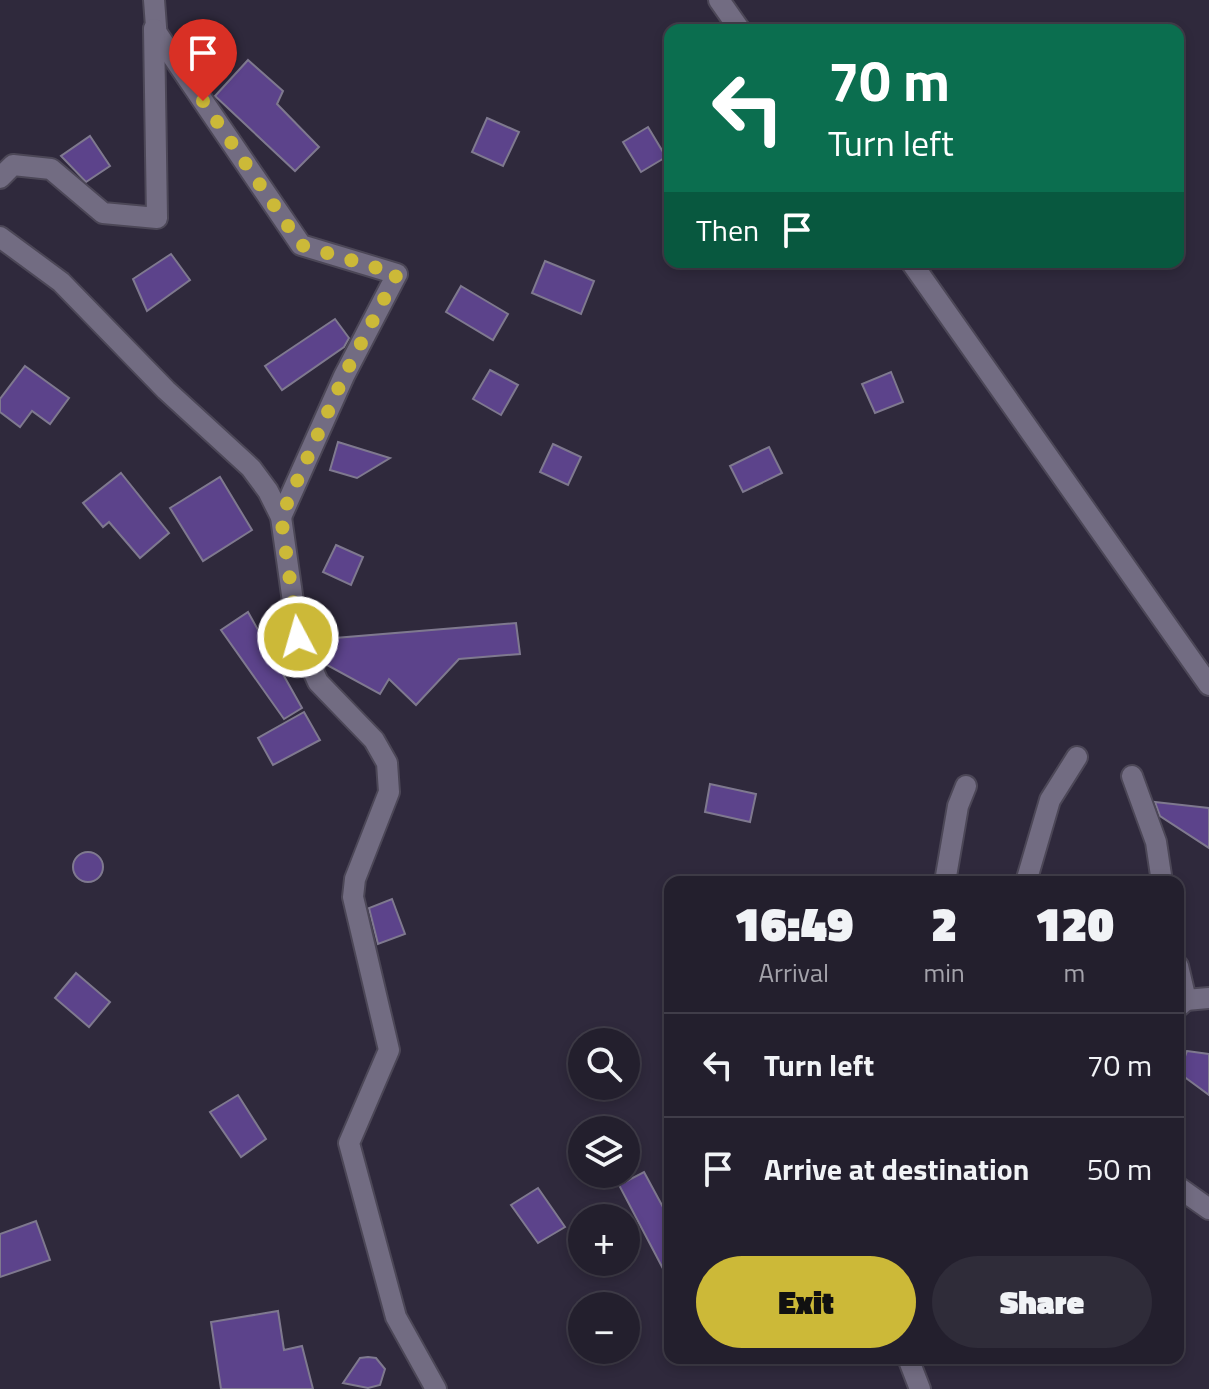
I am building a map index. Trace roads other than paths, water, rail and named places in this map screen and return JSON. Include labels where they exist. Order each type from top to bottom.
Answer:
[{"type":"street","points":[[0,178],[13,165],[51,169],[103,213],[157,218],[154,0]]},
{"type":"street","points":[[719,0],[736,24]]},
{"type":"street","points":[[154,29],[168,67],[179,86],[207,116]]},
{"type":"street","points":[[154,29],[301,245],[397,274],[344,376],[281,517]]},
{"type":"street","points":[[0,237],[61,282],[166,390],[251,468],[281,517],[298,637],[318,682],[374,740],[387,763],[389,792],[355,879],[353,897],[389,1050],[349,1143],[396,1317],[436,1389]]},
{"type":"street","points":[[915,268],[1209,685]]},
{"type":"street","points":[[1028,876],[1050,800],[1077,757]]},
{"type":"street","points":[[1132,776],[1156,842],[1161,876]]},
{"type":"street","points":[[946,876],[958,806],[966,786]]},
{"type":"street","points":[[1184,1003],[1209,998]]},
{"type":"street","points":[[1184,1191],[1209,1209]]},
{"type":"street","points":[[910,1364],[920,1389]]}]
